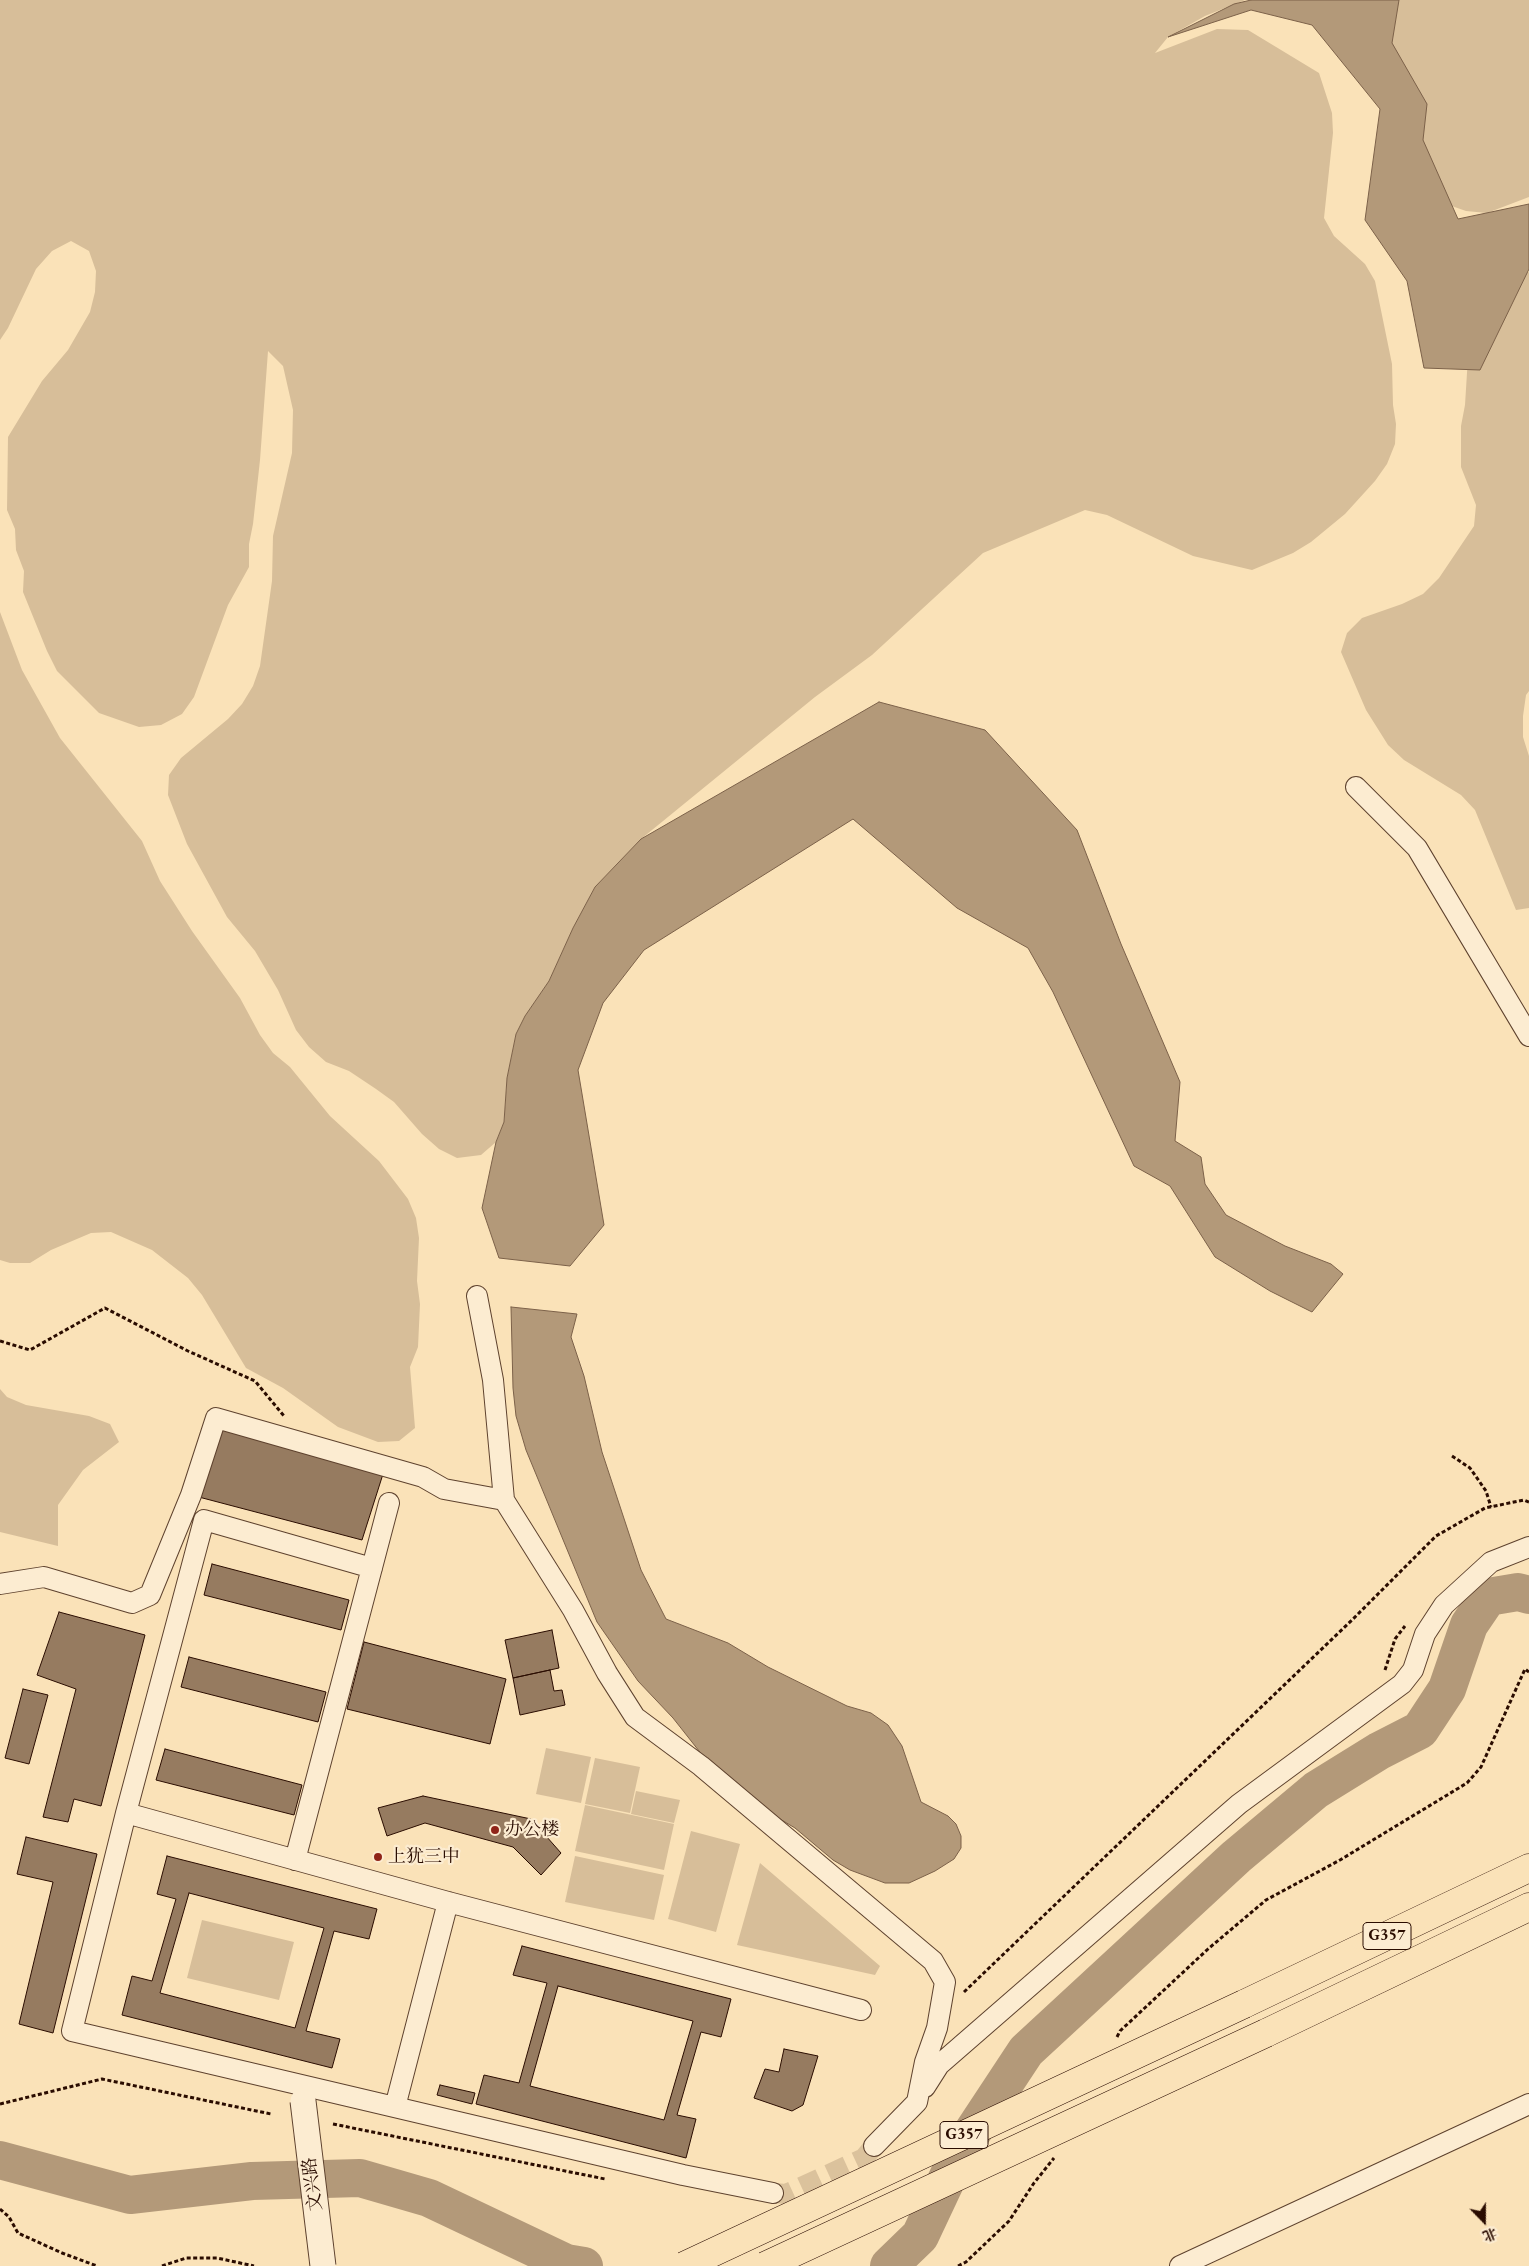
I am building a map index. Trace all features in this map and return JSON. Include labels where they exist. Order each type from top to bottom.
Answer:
[{"type":"highway","name":"G357","points":[[684,2266],[1244,2004],[1529,1868]]},
{"type":"highway","name":"G357","points":[[765,2266],[1266,2033],[1529,1907]]},
{"type":"street","points":[[1356,787],[1417,848],[1529,1036]]},
{"type":"street","points":[[477,1296],[493,1380],[504,1500],[568,1603],[607,1673],[636,1717],[701,1766],[933,1961],[945,1982],[936,2028],[925,2062],[916,2102]]},
{"type":"street","points":[[0,1584],[44,1577],[132,1603],[150,1594],[191,1495],[216,1418],[423,1477],[444,1489],[504,1500]]},
{"type":"street","points":[[296,1860],[388,1503]]},
{"type":"street","points":[[372,1568],[204,1520],[126,1813],[72,2032],[683,2175],[773,2193]]},
{"type":"street","points":[[874,2146],[916,2102],[939,2065],[1239,1804],[1402,1684],[1413,1670],[1425,1634],[1444,1606],[1491,1562],[1529,1548]]},
{"type":"street","points":[[126,1813],[448,1902],[861,2010]]},
{"type":"street","points":[[395,2107],[448,1902]]},
{"type":"street","name":"文兴路","points":[[303,2101],[323,2266]]},
{"type":"street","points":[[1180,2266],[1529,2104]]},
{"type":"path","points":[[0,1341],[30,1350],[105,1308],[188,1351],[255,1381],[306,1444]]},
{"type":"path","points":[[1452,1456],[1470,1468],[1486,1491],[1491,1507]]},
{"type":"path","points":[[957,1999],[1353,1619],[1436,1536],[1491,1507],[1524,1500],[1529,1502]]},
{"type":"path","points":[[1116,2040],[1120,2031],[1208,1950],[1266,1900],[1340,1860],[1467,1783],[1481,1767],[1525,1668],[1529,1672]]},
{"type":"path","points":[[0,2104],[102,2079],[272,2114]]},
{"type":"path","points":[[333,2124],[611,2181]]},
{"type":"path","points":[[958,2266],[966,2262],[1009,2221],[1056,2154]]},
{"type":"path","points":[[0,2209],[9,2217],[18,2233],[54,2250],[97,2266]]},
{"type":"path","points":[[162,2266],[186,2258],[217,2258],[254,2266]]},
{"type":"shaded area","points":[[0,0],[1245,0],[1205,16],[1168,37],[1155,53],[1217,29],[1248,30],[1319,73],[1332,113],[1333,133],[1324,218],[1334,236],[1365,264],[1375,281],[1392,364],[1393,405],[1396,424],[1395,444],[1387,464],[1375,481],[1345,514],[1311,542],[1293,553],[1252,570],[1193,556],[1107,515],[1085,510],[983,553],[872,655],[815,697],[641,839],[595,887],[573,928],[549,981],[525,1016],[516,1034],[507,1078],[504,1122],[496,1142],[481,1155],[457,1158],[439,1149],[422,1134],[394,1102],[349,1071],[326,1062],[309,1047],[296,1030],[278,990],[255,951],[227,917],[187,844],[168,795],[169,775],[181,758],[228,719],[242,704],[253,686],[260,666],[272,581],[273,536],[292,453],[293,410],[283,366],[268,351],[260,460],[249,544],[249,567],[228,605],[194,697],[182,714],[161,725],[139,727],[99,713],[57,671],[23,592],[24,571],[16,550],[15,529],[7,510],[8,437],[42,381],[68,350],[90,312],[95,292],[96,271],[89,251],[71,241],[52,251],[36,269],[8,328],[0,340]]},
{"type":"shaded area","points":[[1251,0],[1399,0],[1392,43],[1427,104],[1423,140],[1458,219],[1529,204],[1529,269],[1480,370],[1424,368],[1407,281],[1365,220],[1380,109],[1312,25],[1251,10],[1168,37],[1234,4]]},
{"type":"shaded area","points":[[1398,0],[1529,0],[1529,197],[1487,213],[1466,211],[1446,204],[1386,52]]},
{"type":"shaded area","points":[[1529,272],[1529,691],[1526,695],[1523,716],[1523,737],[1529,756],[1529,908],[1516,910],[1475,810],[1461,795],[1404,760],[1388,745],[1366,710],[1341,652],[1347,633],[1362,618],[1402,604],[1423,594],[1439,578],[1474,526],[1476,505],[1461,467],[1461,426],[1465,405],[1469,341],[1495,287]]},
{"type":"shaded area","points":[[0,612],[22,670],[60,738],[142,841],[160,881],[192,931],[240,998],[260,1035],[273,1053],[290,1067],[330,1116],[379,1161],[408,1199],[416,1218],[419,1238],[417,1281],[420,1304],[418,1347],[410,1367],[415,1428],[399,1441],[378,1442],[338,1427],[283,1388],[246,1368],[202,1295],[188,1278],[152,1250],[111,1232],[91,1233],[51,1250],[30,1263],[10,1263],[0,1260]]},
{"type":"shaded area","points":[[879,702],[985,730],[1077,830],[1121,944],[1180,1082],[1175,1141],[1201,1157],[1205,1184],[1226,1215],[1285,1246],[1331,1264],[1343,1274],[1312,1312],[1270,1291],[1215,1257],[1170,1186],[1134,1166],[1053,992],[1028,948],[957,908],[853,819],[644,950],[603,1003],[578,1070],[604,1225],[570,1266],[499,1258],[482,1208],[496,1142],[504,1122],[507,1078],[516,1034],[525,1016],[549,981],[573,928],[595,887],[641,839]]},
{"type":"shaded area","points":[[511,1307],[577,1314],[571,1337],[584,1376],[602,1452],[641,1570],[666,1619],[728,1643],[768,1667],[847,1706],[871,1713],[888,1725],[902,1746],[921,1802],[948,1816],[956,1824],[961,1836],[961,1848],[954,1859],[935,1871],[909,1883],[885,1883],[850,1870],[833,1860],[795,1828],[760,1807],[703,1756],[673,1718],[638,1681],[597,1622],[526,1450],[516,1416],[513,1388]]},
{"type":"shaded area","points":[[0,1389],[7,1397],[26,1405],[89,1416],[110,1424],[119,1442],[83,1470],[58,1505],[58,1546],[0,1532]]},
{"type":"shaded area","points":[[546,1748],[591,1757],[581,1803],[536,1794]]},
{"type":"shaded area","points":[[595,1758],[640,1767],[630,1813],[585,1804]]},
{"type":"shaded area","points":[[636,1791],[680,1800],[674,1823],[631,1814]]},
{"type":"shaded area","points":[[585,1805],[674,1824],[664,1870],[575,1851]]},
{"type":"shaded area","points":[[691,1831],[740,1844],[716,1932],[668,1919]]},
{"type":"shaded area","points":[[575,1856],[664,1875],[654,1920],[565,1902]]},
{"type":"shaded area","points":[[760,1863],[880,1966],[875,1975],[737,1945]]},
{"type":"shaded area","points":[[202,1920],[294,1942],[279,2000],[187,1978]]},
{"type":"building","points":[[218,1428],[383,1474],[362,1540],[195,1496]]},
{"type":"building","points":[[212,1564],[349,1600],[341,1630],[204,1595]]},
{"type":"building","points":[[59,1612],[145,1635],[101,1806],[74,1799],[68,1822],[43,1817],[76,1689],[37,1675]]},
{"type":"building","points":[[552,1630],[559,1668],[513,1678],[505,1640]]},
{"type":"building","points":[[364,1642],[506,1679],[490,1744],[347,1709]]},
{"type":"building","points":[[189,1657],[326,1692],[318,1722],[181,1687]]},
{"type":"building","points":[[550,1670],[554,1691],[562,1690],[565,1705],[520,1715],[513,1678]]},
{"type":"building","points":[[23,1689],[48,1695],[29,1764],[5,1758]]},
{"type":"building","points":[[165,1749],[302,1785],[294,1815],[156,1780]]},
{"type":"building","name":"办公楼","points":[[423,1796],[531,1819],[561,1853],[541,1875],[513,1847],[425,1823],[387,1836],[378,1808]]},
{"type":"building","points":[[26,1837],[97,1854],[53,2033],[19,2024],[53,1882],[17,1874]]},
{"type":"building","points":[[167,1856],[377,1909],[369,1939],[334,1931],[306,2031],[340,2039],[332,2068],[122,2015],[132,1976],[152,1981],[176,1899],[157,1894]],"holes":[[[189,1893],[324,1928],[295,2028],[160,1993]]]},
{"type":"building","points":[[522,1946],[731,1999],[721,2037],[701,2032],[677,2115],[696,2119],[686,2158],[476,2104],[484,2075],[519,2083],[547,1983],[513,1975]],"holes":[[[558,1986],[693,2021],[664,2120],[530,2086]]]},
{"type":"building","points":[[784,2049],[818,2056],[803,2105],[792,2111],[754,2098],[765,2069],[779,2072]]},
{"type":"building","points":[[440,2085],[475,2093],[472,2104],[437,2095]]},
{"type":"waterway","points":[[889,2266],[920,2236],[960,2151],[1026,2051],[1236,1857],[1316,1790],[1379,1751],[1420,1730],[1447,1689],[1469,1625],[1488,1597],[1518,1592],[1529,1595]]},
{"type":"waterway","points":[[0,2160],[130,2195],[252,2181],[360,2178],[429,2198],[566,2263],[584,2266]]},
{"type":"tunnel","points":[[773,2193],[786,2194],[864,2158],[874,2146]]},
{"type":"place","name":"办公楼","points":[[495,1830]]},
{"type":"place","name":"上犹三中","points":[[378,1857]]}]
